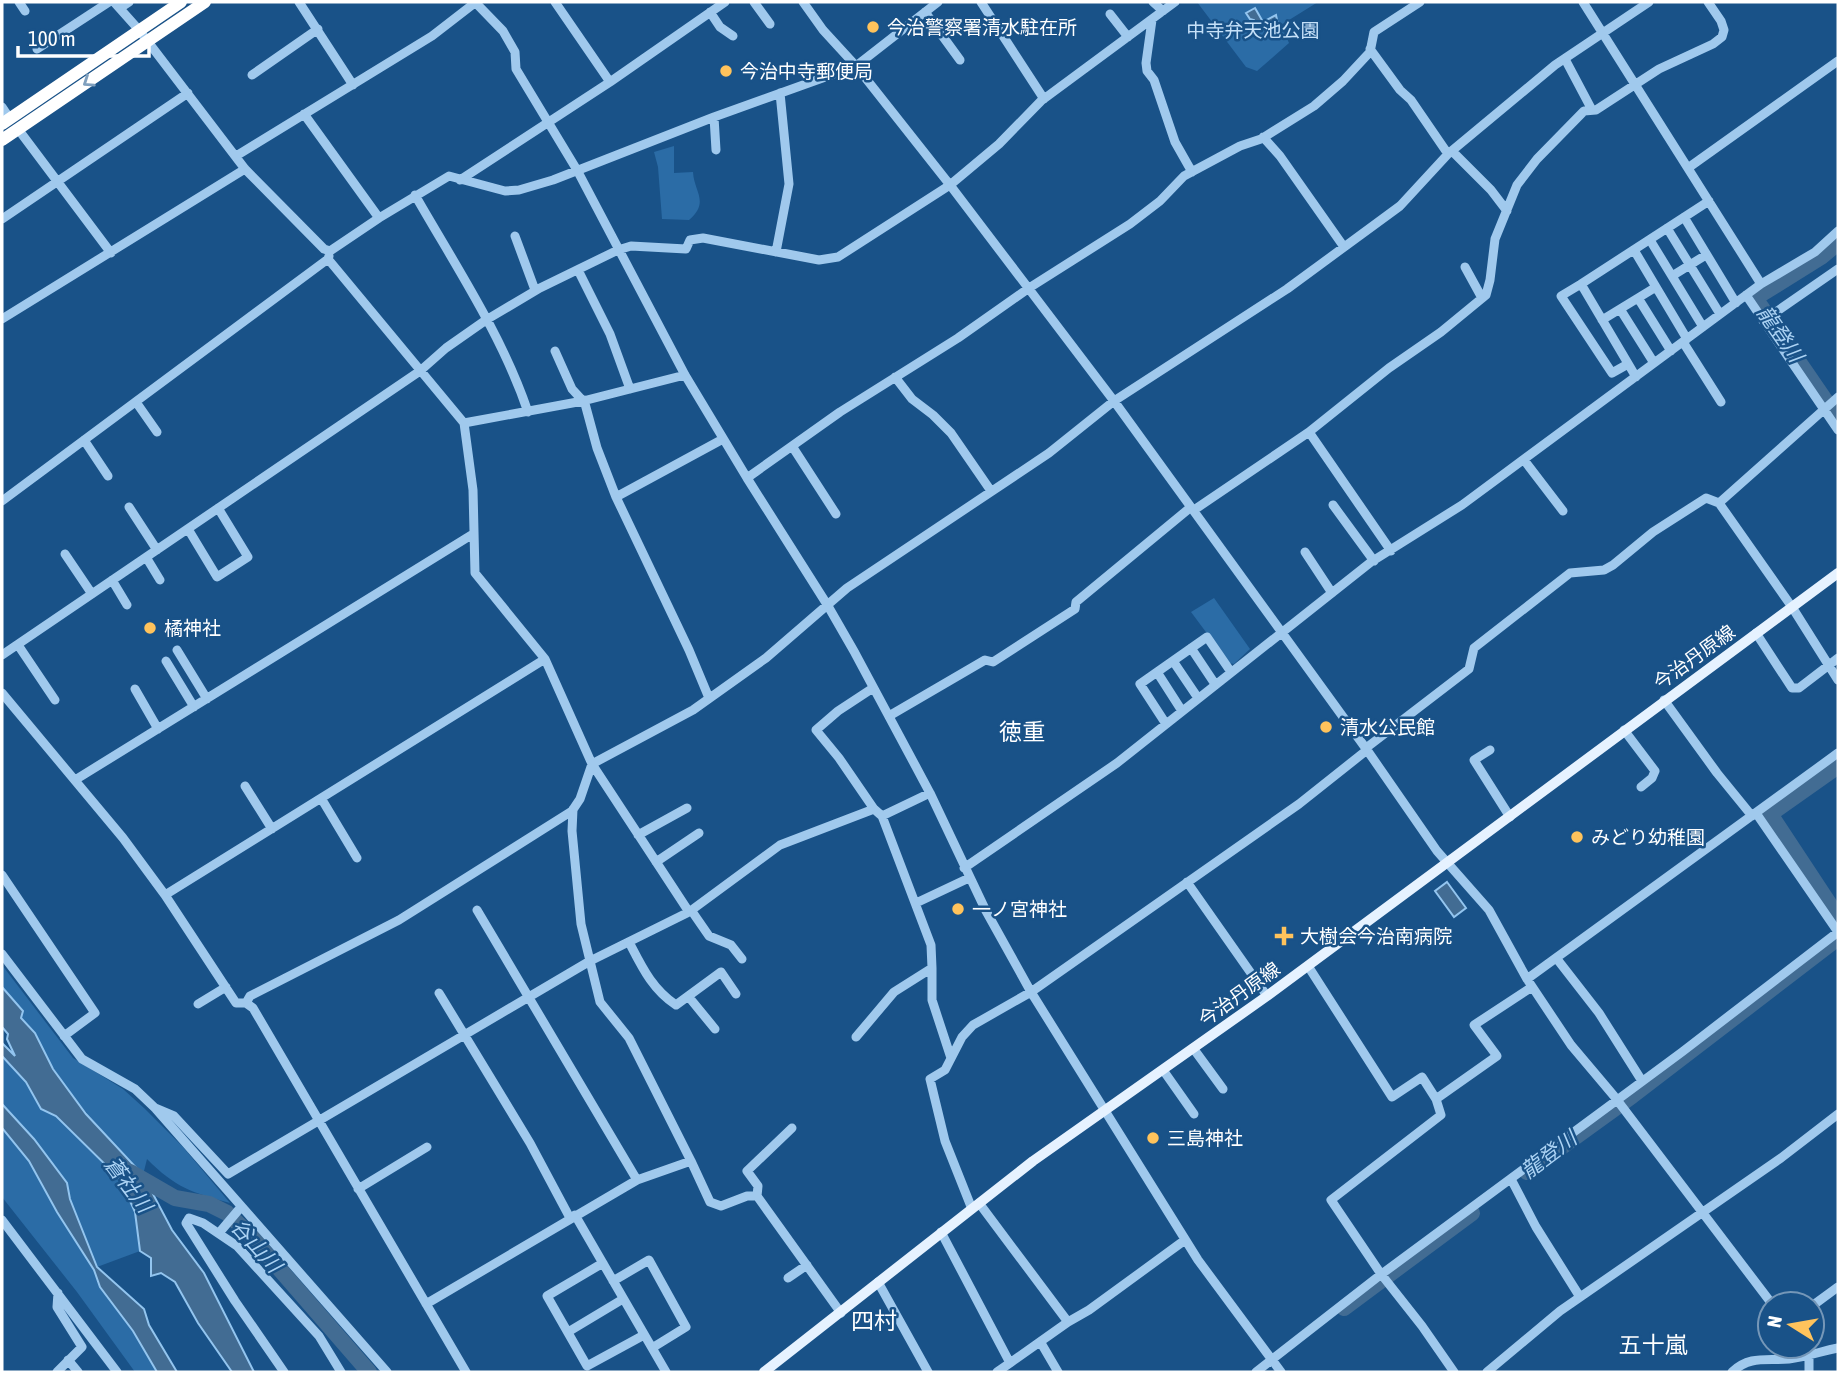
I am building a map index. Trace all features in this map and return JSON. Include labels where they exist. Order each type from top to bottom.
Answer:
[{"type":"highway","points":[[143,36],[181,2]]},
{"type":"highway","points":[[2,140],[10,124],[143,36],[205,2]]},
{"type":"main road","name":"今治丹原線","points":[[764,1372],[975,1206],[1449,863],[1623,730],[1838,573]]},
{"type":"street","points":[[19,2],[25,11]]},
{"type":"street","points":[[37,49],[109,2]]},
{"type":"street","points":[[129,2],[117,5],[245,169],[324,249],[464,423],[473,490],[475,573],[545,659],[592,765],[656,862],[709,936],[731,945],[742,959]]},
{"type":"street","points":[[299,2],[353,85]]},
{"type":"street","points":[[236,156],[432,36],[476,2],[503,31],[515,52],[516,69],[577,170],[685,375],[828,606],[889,716],[930,793],[964,869],[1031,992],[1185,1240],[1280,1372]]},
{"type":"street","points":[[555,2],[610,82]]},
{"type":"street","points":[[460,180],[610,82],[725,2]]},
{"type":"street","points":[[754,2],[770,24]]},
{"type":"street","points":[[803,2],[950,185],[1114,401],[1367,749],[1437,851],[1489,910],[1529,983],[1571,1045],[1617,1100],[1761,1290]]},
{"type":"street","points":[[2,501],[379,218],[449,176],[505,191],[519,190],[577,170],[856,66],[938,2]]},
{"type":"street","points":[[981,2],[1044,99]]},
{"type":"street","points":[[1153,2],[1163,11]]},
{"type":"street","points":[[2,655],[420,371],[446,348],[486,320],[535,290],[631,246],[686,249],[690,240],[704,238],[819,260],[838,257],[950,185],[999,144],[1044,99],[1175,2]]},
{"type":"street","points":[[747,478],[840,412],[1130,224],[1160,201],[1184,176],[1240,146],[1263,138],[1314,106],[1343,81],[1370,49],[1374,32],[1420,2]]},
{"type":"street","points":[[1583,2],[1761,284]]},
{"type":"street","points":[[246,1003],[250,996],[399,920],[573,809],[580,799],[592,765],[693,710],[766,658],[848,588],[1048,453],[1114,401],[1287,289],[1400,206],[1450,153],[1565,59],[1649,2]]},
{"type":"street","points":[[889,716],[985,660],[993,662],[1075,609],[1076,602],[1192,508],[1309,432],[1486,295],[1495,239],[1517,185],[1537,159],[1584,111],[1597,110],[1659,69],[1713,44],[1722,37],[1724,30],[1721,20],[1708,2]]},
{"type":"street","points":[[710,12],[720,27],[733,36]]},
{"type":"street","points":[[925,12],[960,60]]},
{"type":"street","points":[[1110,14],[1128,37]]},
{"type":"street","points":[[1152,20],[1147,71],[1154,80],[1175,142],[1192,172]]},
{"type":"street","points":[[252,75],[318,29]]},
{"type":"street","points":[[1370,49],[1450,153],[1491,190],[1507,211]]},
{"type":"street","points":[[1565,59],[1592,110]]},
{"type":"street","points":[[1688,168],[1838,61]]},
{"type":"street","points":[[2,219],[187,93]]},
{"type":"street","points":[[776,252],[789,184],[780,93]]},
{"type":"street","points":[[2,107],[10,124],[111,253]]},
{"type":"street","points":[[304,114],[379,218]]},
{"type":"street","points":[[714,117],[716,150]]},
{"type":"street","points":[[1263,138],[1280,156],[1344,247]]},
{"type":"street","points":[[2,319],[245,169]]},
{"type":"street","points":[[415,195],[486,320],[519,384],[528,412]]},
{"type":"street","points":[[1628,363],[1612,373],[1561,296],[1709,201]]},
{"type":"street","points":[[1684,217],[1736,303]]},
{"type":"street","points":[[1667,228],[1720,314]]},
{"type":"street","points":[[964,869],[1117,763],[1374,561],[1462,505],[1761,284],[1815,253],[1838,231]]},
{"type":"street","points":[[514,236],[535,290]]},
{"type":"street","points":[[1650,240],[1703,327]]},
{"type":"street","points":[[1634,250],[1721,402]]},
{"type":"street","points":[[1672,276],[1706,254]]},
{"type":"street","points":[[1465,267],[1482,298]]},
{"type":"street","points":[[578,270],[610,334],[630,389]]},
{"type":"street","points":[[1763,321],[1838,270]]},
{"type":"street","points":[[1581,284],[1636,377]]},
{"type":"street","points":[[1602,320],[1656,287]]},
{"type":"street","points":[[1746,295],[1838,430]]},
{"type":"street","points":[[1638,298],[1671,351]]},
{"type":"street","points":[[1620,309],[1654,363]]},
{"type":"street","points":[[1597,350],[1613,339]]},
{"type":"street","points":[[555,351],[572,389],[583,401],[616,497],[709,698]]},
{"type":"street","points":[[464,423],[583,401],[685,375]]},
{"type":"street","points":[[895,377],[912,399],[951,433],[991,491]]},
{"type":"street","points":[[1719,503],[1838,397]]},
{"type":"street","points":[[136,401],[157,432]]},
{"type":"street","points":[[1309,432],[1391,551]]},
{"type":"street","points":[[616,497],[723,439]]},
{"type":"street","points":[[84,440],[108,476]]},
{"type":"street","points":[[792,446],[836,514]]},
{"type":"street","points":[[1524,460],[1563,511]]},
{"type":"street","points":[[1068,1322],[975,1206],[945,1140],[930,1079],[945,1070],[962,1037],[973,1025],[1031,992],[1299,804],[1469,669],[1474,648],[1570,573],[1604,570],[1653,532],[1706,498],[1719,503],[1792,607],[1838,680]]},
{"type":"street","points":[[1333,505],[1374,561]]},
{"type":"street","points":[[129,507],[157,550]]},
{"type":"street","points":[[188,528],[217,577],[248,557],[218,508]]},
{"type":"street","points":[[75,780],[473,534]]},
{"type":"street","points":[[1305,552],[1332,593]]},
{"type":"street","points":[[65,555],[92,594]]},
{"type":"street","points":[[146,557],[160,580]]},
{"type":"street","points":[[112,580],[127,605]]},
{"type":"street","points":[[1756,633],[1792,688],[1799,688],[1838,658]]},
{"type":"street","points":[[1166,724],[1140,684],[1207,637],[1231,672]]},
{"type":"street","points":[[18,645],[55,700]]},
{"type":"street","points":[[1191,648],[1215,684]]},
{"type":"street","points":[[177,650],[207,699]]},
{"type":"street","points":[[165,895],[545,659]]},
{"type":"street","points":[[166,661],[194,707]]},
{"type":"street","points":[[1173,661],[1198,698]]},
{"type":"street","points":[[1157,672],[1182,711]]},
{"type":"street","points":[[873,688],[838,711],[816,730],[846,767],[874,809],[883,816],[931,945],[932,1000],[951,1060]]},
{"type":"street","points":[[135,689],[158,729]]},
{"type":"street","points":[[2,692],[123,838],[165,895],[236,1003],[246,1003],[253,1008],[466,1372]]},
{"type":"street","points":[[1256,1372],[1381,1274],[1642,1082],[1838,932],[1754,814],[1717,774],[1664,701]]},
{"type":"street","points":[[1623,730],[1655,771],[1652,778],[1641,787]]},
{"type":"street","points":[[1490,750],[1474,760],[1510,817]]},
{"type":"street","points":[[1436,1099],[1497,1056],[1474,1025],[1557,959],[1838,752]]},
{"type":"street","points":[[245,786],[271,829]]},
{"type":"street","points":[[883,816],[930,793]]},
{"type":"street","points":[[321,798],[357,858]]},
{"type":"street","points":[[638,835],[687,808]]},
{"type":"street","points":[[573,809],[572,831],[581,924],[600,1002],[629,1038],[710,1202],[721,1206],[747,1196],[757,1196]]},
{"type":"street","points":[[155,1108],[174,1116],[228,1174],[590,961],[690,911],[780,845],[874,809]]},
{"type":"street","points":[[656,862],[699,833]]},
{"type":"street","points":[[2,875],[95,1013],[64,1036]]},
{"type":"street","points":[[916,903],[969,878]]},
{"type":"street","points":[[1187,882],[1267,996]]},
{"type":"street","points":[[477,910],[637,1180]]},
{"type":"street","points":[[629,942],[650,981],[661,995],[676,1005],[721,972],[736,994]]},
{"type":"street","points":[[2,954],[82,1059],[135,1089],[155,1108],[387,1372]]},
{"type":"street","points":[[1557,959],[1599,1013],[1642,1082]]},
{"type":"street","points":[[1308,965],[1392,1097],[1422,1077],[1436,1099],[1441,1115],[1331,1200],[1381,1274],[1454,1372]]},
{"type":"street","points":[[856,1037],[894,992],[932,968]]},
{"type":"street","points":[[198,1004],[226,987]]},
{"type":"street","points":[[439,993],[666,1372]]},
{"type":"street","points":[[688,996],[715,1028]]},
{"type":"street","points":[[1193,1048],[1223,1089]]},
{"type":"street","points":[[1163,1070],[1194,1114]]},
{"type":"street","points":[[1487,1372],[1580,1297],[1781,1158],[1838,1114]]},
{"type":"street","points":[[792,1128],[747,1171],[758,1186],[757,1196],[842,1313]]},
{"type":"street","points":[[358,1189],[427,1147]]},
{"type":"street","points":[[426,1304],[637,1180],[691,1161]]},
{"type":"street","points":[[1511,1179],[1536,1227],[1580,1297]]},
{"type":"street","points":[[219,1233],[241,1207]]},
{"type":"street","points":[[284,1372],[186,1223],[190,1218],[237,1246],[319,1336],[341,1372]]},
{"type":"street","points":[[2,1220],[117,1372]]},
{"type":"street","points":[[941,1232],[1010,1363]]},
{"type":"street","points":[[997,1372],[1089,1310],[1185,1240]]},
{"type":"street","points":[[613,1281],[649,1260],[686,1327],[652,1348]]},
{"type":"street","points":[[603,1263],[547,1296],[589,1367],[644,1335]]},
{"type":"street","points":[[788,1278],[807,1265]]},
{"type":"street","points":[[878,1282],[928,1372]]},
{"type":"street","points":[[57,1372],[82,1347],[57,1307],[58,1293]]},
{"type":"street","points":[[568,1332],[623,1299]]},
{"type":"street","points":[[1041,1343],[1058,1372]]},
{"type":"street","points":[[1732,1372],[1740,1365],[1756,1359]]},
{"type":"street","points":[[68,1360],[78,1372]]},
{"type":"green space","name":"中寺弁天池公園","points":[[1197,2],[1318,2],[1281,25],[1289,43],[1257,71],[1246,67]]},
{"type":"green space","points":[[674,146],[674,173],[693,172],[699,197],[699,208],[689,220],[662,219],[658,167],[654,152]]},
{"type":"green space","points":[[1214,598],[1250,649],[1234,664],[1229,663],[1191,612]]},
{"type":"green space","points":[[2,965],[73,1058],[123,1089],[144,1108],[183,1147],[230,1203],[185,1188],[167,1177],[147,1159],[143,1175],[131,1163],[86,1112],[51,1065],[32,1031],[21,1018],[23,1010],[2,987]]},
{"type":"green space","points":[[2,1056],[26,1082],[41,1109],[56,1116],[120,1179],[135,1212],[140,1251],[97,1267],[70,1199],[67,1183],[34,1139],[2,1104]]},
{"type":"green space","points":[[2,1128],[29,1161],[94,1270],[100,1287],[133,1331],[157,1372],[135,1372],[77,1292],[2,1197]]},
{"type":"water","points":[[1255,8],[1263,22],[1276,15],[1279,30],[1273,34],[1250,19],[1246,13]]},
{"type":"water","points":[[1447,882],[1466,908],[1454,917],[1435,891]]},
{"type":"water","name":"蒼社川","points":[[2,987],[23,1011],[21,1018],[35,1033],[53,1069],[86,1114],[143,1175],[172,1230],[204,1273],[254,1372],[232,1372],[198,1323],[175,1282],[161,1273],[151,1276],[151,1258],[140,1251],[135,1212],[120,1179],[56,1116],[41,1109],[26,1082],[2,1056],[2,1043],[15,1056],[7,1039],[8,1034],[2,1027]]},
{"type":"water","points":[[2,1104],[34,1139],[67,1183],[70,1199],[97,1267],[144,1309],[149,1325],[177,1372],[157,1372],[133,1331],[100,1287],[94,1270],[29,1161],[2,1128]]},
{"type":"waterway","name":"龍登川","points":[[1838,243],[1821,257],[1755,298],[1838,419]]},
{"type":"waterway","name":"龍登川","points":[[1838,766],[1770,814],[1838,917]]},
{"type":"waterway","name":"龍登川","points":[[1527,1172],[1632,1096],[1838,938]]},
{"type":"waterway","name":"谷山川","points":[[130,1172],[175,1198],[209,1204],[227,1213],[250,1235],[369,1372]]},
{"type":"waterway","name":"龍登川","points":[[1344,1308],[1472,1213]]},
{"type":"place","name":"今治警察署清水駐在所","points":[[873,27]]},
{"type":"place","name":"今治中寺郵便局","points":[[726,71]]},
{"type":"place","name":"橘神社","points":[[150,628]]},
{"type":"place","name":"清水公民館","points":[[1326,727]]},
{"type":"place","name":"みどり幼稚園","points":[[1577,837]]},
{"type":"place","name":"一ノ宮神社","points":[[958,909]]},
{"type":"place","name":"大樹会今治南病院","points":[[1284,936]]},
{"type":"place","name":"三島神社","points":[[1153,1138]]},
{"type":"district","name":"徳重","points":[[1022,732]]},
{"type":"district","name":"四村","points":[[874,1321]]},
{"type":"district","name":"五十嵐","points":[[1653,1345]]}]
